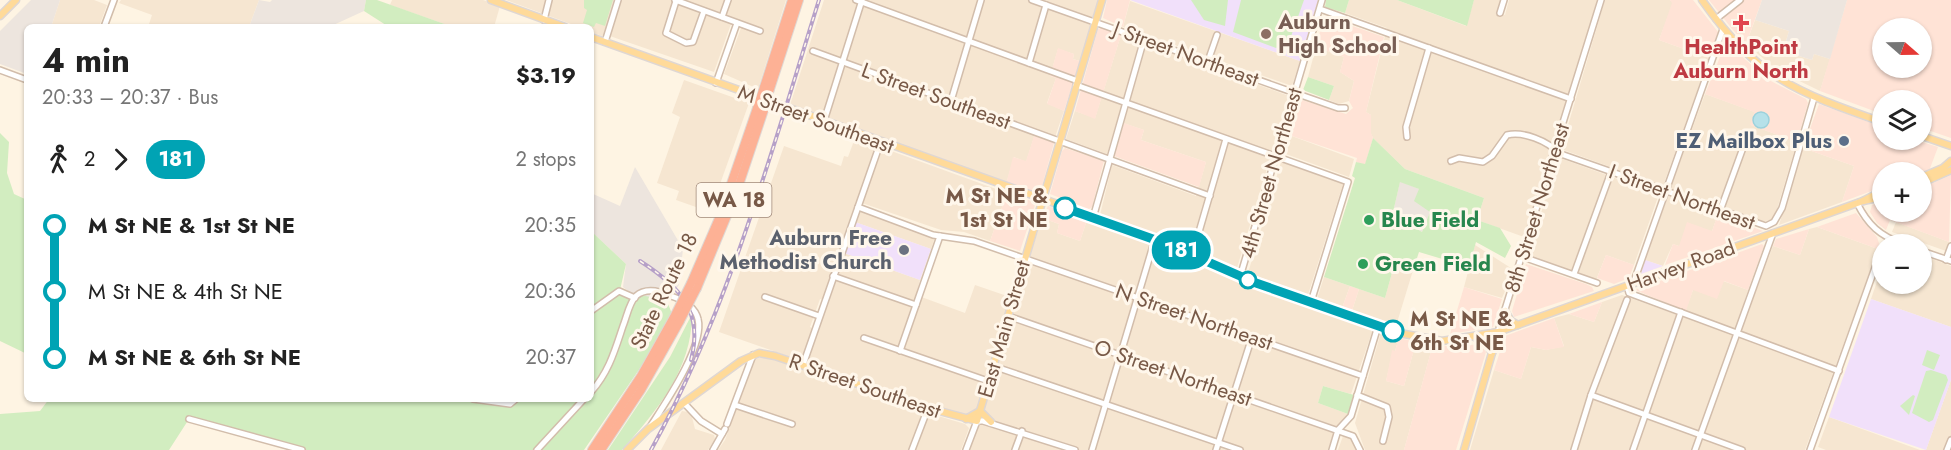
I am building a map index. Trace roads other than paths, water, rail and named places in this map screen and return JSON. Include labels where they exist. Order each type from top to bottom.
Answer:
[{"type":"highway","name":"State Route 18","points":[[767,88],[792,0]]},
{"type":"highway","name":"State Route 18","points":[[601,450],[641,390],[694,285],[799,0]]},
{"type":"highway","name":"State Route 18","points":[[592,450],[677,319]]},
{"type":"main road","points":[[0,16],[16,0]]},
{"type":"main road","points":[[491,0],[556,24]]},
{"type":"main road","name":"East Main Street","points":[[977,421],[1102,0]]},
{"type":"main road","points":[[1702,0],[1723,29],[1755,62],[1774,77],[1814,98],[1872,118]]},
{"type":"main road","name":"M Street Southeast","points":[[594,38],[1155,239],[1240,277]]},
{"type":"main road","points":[[1932,139],[1951,146]]},
{"type":"main road","points":[[1932,173],[1951,161]]},
{"type":"main road","points":[[1932,179],[1951,170]]},
{"type":"main road","name":"Harvey Road","points":[[1860,202],[1872,196]]},
{"type":"main road","name":"Harvey Road","points":[[1240,277],[1378,326],[1433,340],[1475,337],[1498,332],[1872,199]]},
{"type":"main road","points":[[1505,311],[1511,321],[1518,325]]},
{"type":"main road","name":"8th Street Northeast","points":[[1464,450],[1498,332]]},
{"type":"main road","points":[[1475,337],[1487,344],[1492,353]]},
{"type":"main road","name":"R Street Southeast","points":[[753,355],[765,353],[928,408],[977,421]]},
{"type":"main road","points":[[627,450],[648,429],[753,355]]},
{"type":"main road","points":[[964,419],[980,411],[991,422]]},
{"type":"street","points":[[105,24],[114,0]]},
{"type":"street","points":[[544,20],[549,0]]},
{"type":"street","points":[[605,42],[618,0]]},
{"type":"street","points":[[704,11],[693,42],[686,43],[666,33],[675,0],[760,31]]},
{"type":"street","points":[[722,17],[728,0]]},
{"type":"street","points":[[951,102],[981,0]]},
{"type":"street","name":"J Street Northeast","points":[[1032,0],[1294,93],[1346,108]]},
{"type":"street","name":"4th Street Northeast","points":[[1240,277],[1322,0]]},
{"type":"street","points":[[1500,13],[1504,0]]},
{"type":"street","name":"8th Street Northeast","points":[[1498,332],[1601,0]]},
{"type":"street","points":[[1716,19],[1740,0]]},
{"type":"street","points":[[824,121],[860,1],[1029,63],[1126,103],[1348,182],[1311,302]]},
{"type":"street","points":[[1029,63],[1046,5]]},
{"type":"street","points":[[1320,9],[1571,99]]},
{"type":"street","points":[[716,83],[737,23]]},
{"type":"street","points":[[1723,29],[1629,293],[1839,371]]},
{"type":"street","points":[[1208,62],[1217,34]]},
{"type":"street","points":[[1093,218],[1144,39]]},
{"type":"street","points":[[1407,137],[1406,128],[1428,48]]},
{"type":"street","name":"L Street Southeast","points":[[813,51],[1210,196]]},
{"type":"street","points":[[0,70],[24,79]]},
{"type":"street","name":"I Street Northeast","points":[[1451,160],[1459,158],[1483,162],[1492,156],[1507,135],[1518,134],[1611,172],[1756,225],[1771,225],[1782,208],[1814,98]]},
{"type":"street","points":[[1192,256],[1227,139]]},
{"type":"street","points":[[802,365],[881,141]]},
{"type":"street","points":[[1720,212],[1744,145]]},
{"type":"street","points":[[1574,274],[1611,172]]},
{"type":"street","points":[[1860,202],[1877,234]]},
{"type":"street","name":"N Street Northeast","points":[[858,207],[940,237],[967,239],[1363,376]]},
{"type":"street","points":[[1695,450],[1773,233]]},
{"type":"street","points":[[900,351],[940,237]]},
{"type":"street","points":[[1092,450],[1155,239]]},
{"type":"street","points":[[1932,255],[1949,261],[1951,246]]},
{"type":"street","points":[[1523,257],[1597,283]]},
{"type":"street","points":[[833,276],[916,305]]},
{"type":"street","points":[[1810,450],[1872,278]]},
{"type":"street","points":[[594,309],[620,291],[634,298]]},
{"type":"street","points":[[594,388],[605,374],[634,298],[648,291],[673,296],[693,308],[699,323],[697,336],[686,365],[648,429]]},
{"type":"street","points":[[765,297],[819,316]]},
{"type":"street","points":[[1574,450],[1591,395],[1627,300]]},
{"type":"street","points":[[1632,450],[1681,312]]},
{"type":"street","name":"O Street Northeast","points":[[1008,316],[1338,430]]},
{"type":"street","points":[[1332,450],[1338,430],[1348,421],[1378,326]]},
{"type":"street","points":[[1216,450],[1252,337]]},
{"type":"street","points":[[864,338],[988,381]]},
{"type":"street","points":[[713,450],[725,429],[753,355]]},
{"type":"street","points":[[993,366],[1240,450]]},
{"type":"street","points":[[1357,395],[1387,407],[1389,417],[1383,441]]},
{"type":"street","points":[[1591,395],[1742,450]]},
{"type":"street","points":[[492,402],[510,405],[513,402]]},
{"type":"street","points":[[537,450],[581,402]]},
{"type":"street","points":[[685,404],[701,421],[725,429]]},
{"type":"street","points":[[735,405],[792,424]]},
{"type":"street","points":[[912,450],[928,408]]},
{"type":"street","points":[[189,419],[302,450]]},
{"type":"street","points":[[977,421],[991,422],[1022,431],[1066,449],[1075,450]]},
{"type":"street","name":"East Main Street","points":[[966,450],[977,421]]},
{"type":"street","points":[[1338,430],[1354,437],[1360,450]]},
{"type":"street","points":[[1015,450],[1022,431]]},
{"type":"street","points":[[1947,450],[1951,440]]},
{"type":"water","points":[[1761,112],[1769,120],[1761,128],[1753,120]]},
{"type":"railway","points":[[651,450],[679,396],[726,286],[765,172],[819,0]]},
{"type":"railway","points":[[640,261],[677,290],[685,302],[694,327],[691,360]]},
{"type":"place","name":"HealthPoint Auburn North","points":[[1741,23]]},
{"type":"place","name":"Auburn High School","points":[[1266,34]]},
{"type":"place","name":"EZ Mailbox Plus","points":[[1844,141]]},
{"type":"place","name":"M St NE & 1st St NE","points":[[1065,208]]},
{"type":"place","name":"Blue Field","points":[[1369,220]]},
{"type":"place","name":"Auburn Free Methodist Church","points":[[904,250]]},
{"type":"place","name":"Green Field","points":[[1363,264]]},
{"type":"place","name":"M St NE & 6th St NE","points":[[1393,331]]}]
